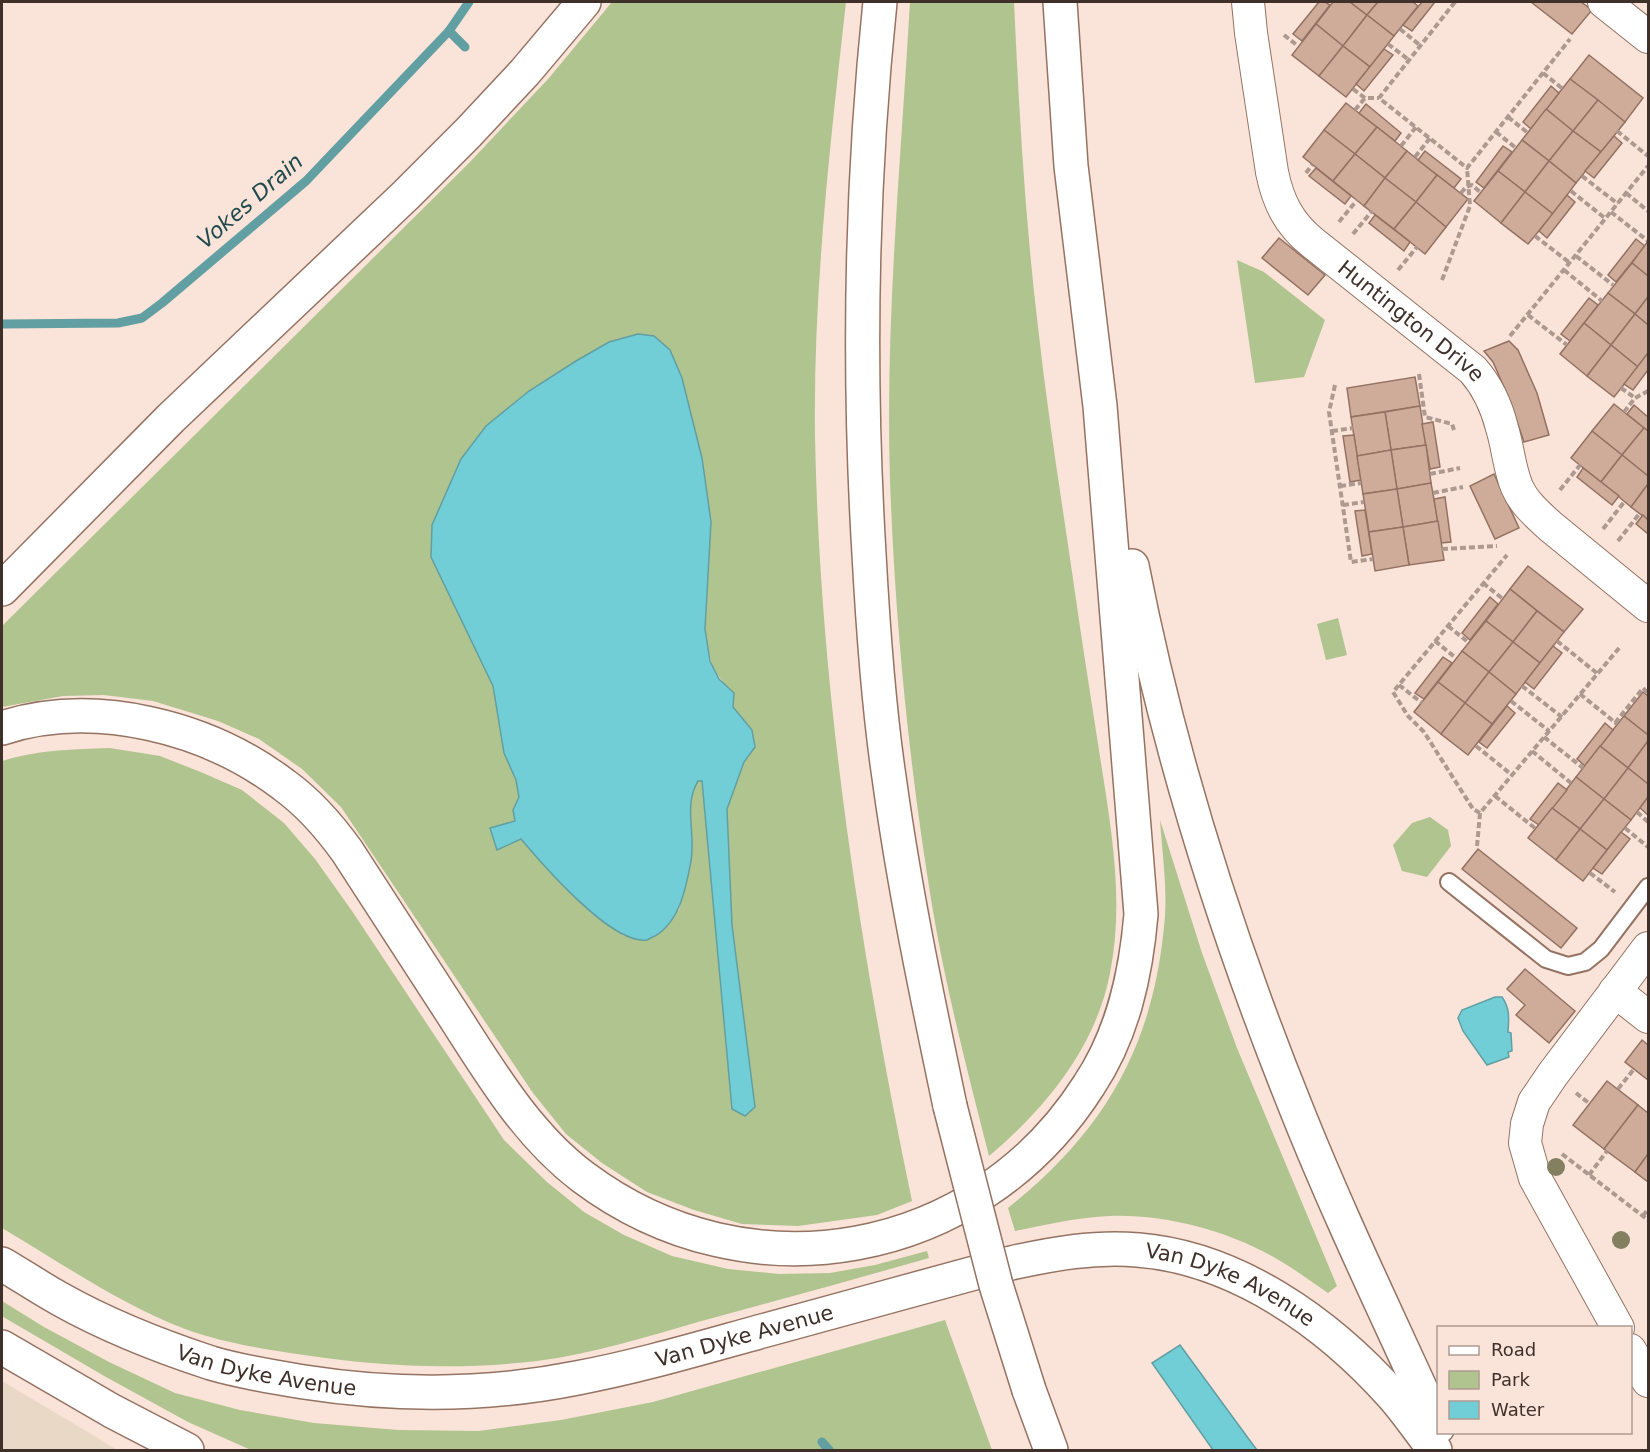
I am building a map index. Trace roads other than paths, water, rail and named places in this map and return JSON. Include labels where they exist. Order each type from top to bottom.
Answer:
[{"type":"main road","points":[[2,589],[171,418],[406,195],[468,133],[525,72],[584,2]]},
{"type":"main road","points":[[880,2],[868,125],[862,371],[865,486],[873,623],[888,775],[904,876],[950,1106],[996,1285],[1029,1390],[1051,1450]]},
{"type":"main road","points":[[2,728],[47,719],[78,717],[112,718],[143,723],[176,731],[215,745],[262,769],[286,786],[330,828],[347,851],[482,1059],[526,1121],[566,1162],[610,1196],[642,1214],[677,1229],[711,1239],[744,1245],[815,1249],[849,1246],[880,1240],[943,1216],[1004,1178],[1043,1144],[1072,1111],[1107,1052],[1122,1019],[1132,984],[1141,914],[1100,406],[1071,166],[1060,2]]},
{"type":"main road","points":[[1100,406],[1140,610],[1193,810],[1229,924],[1267,1034],[1296,1108],[1339,1210],[1437,1425]]},
{"type":"main road","name":"Van Dyke Avenue","points":[[2,1264],[59,1299],[106,1323],[213,1364],[271,1377],[329,1386],[385,1391],[446,1392],[507,1389],[575,1379],[650,1362],[1011,1263],[1057,1253],[1137,1249],[1178,1256],[1210,1265],[1275,1296],[1349,1353],[1393,1396],[1435,1450]]},
{"type":"main road","points":[[2,1347],[112,1412],[187,1450]]},
{"type":"main road","points":[[1442,1434],[1449,1450]]},
{"type":"street","name":"Huntington Drive","points":[[1248,2],[1272,172],[1276,190],[1287,216],[1312,243],[1473,370],[1480,378],[1498,415],[1517,485],[1523,497],[1543,519],[1648,606]]},
{"type":"street","points":[[1604,2],[1648,37]]},
{"type":"street","points":[[1617,1326],[1535,1179],[1525,1143],[1527,1124],[1534,1102],[1648,948]]},
{"type":"street","points":[[1615,991],[1648,1017]]},
{"type":"street","points":[[1632,1353],[1648,1381]]},
{"type":"lane","points":[[1449,882],[1546,959],[1568,966],[1585,962],[1600,949],[1648,886]]},
{"type":"water","points":[[638,334],[654,336],[670,350],[682,378],[702,458],[711,522],[705,629],[710,661],[719,679],[734,693],[733,707],[752,730],[755,747],[744,762],[727,809],[732,925],[755,1107],[745,1116],[732,1109],[702,781],[698,781],[691,800],[691,861],[680,903],[664,930],[647,940],[632,938],[598,917],[561,884],[521,839],[497,850],[490,828],[515,821],[513,810],[519,797],[516,780],[504,753],[493,686],[431,557],[432,525],[461,459],[486,426],[529,391],[576,361],[609,342]]},
{"type":"water","points":[[1495,997],[1502,997],[1508,1009],[1508,1032],[1511,1033],[1512,1051],[1508,1052],[1509,1057],[1487,1065],[1463,1031],[1458,1018],[1462,1010]]},
{"type":"water","points":[[1180,1345],[1257,1450],[1213,1450],[1152,1363]]},
{"type":"waterway","name":"Vokes Drain","points":[[2,324],[118,323],[142,318],[306,181],[449,31],[469,2]]},
{"type":"waterway","points":[[449,31],[465,47]]},
{"type":"waterway","points":[[822,1442],[829,1450]]}]
